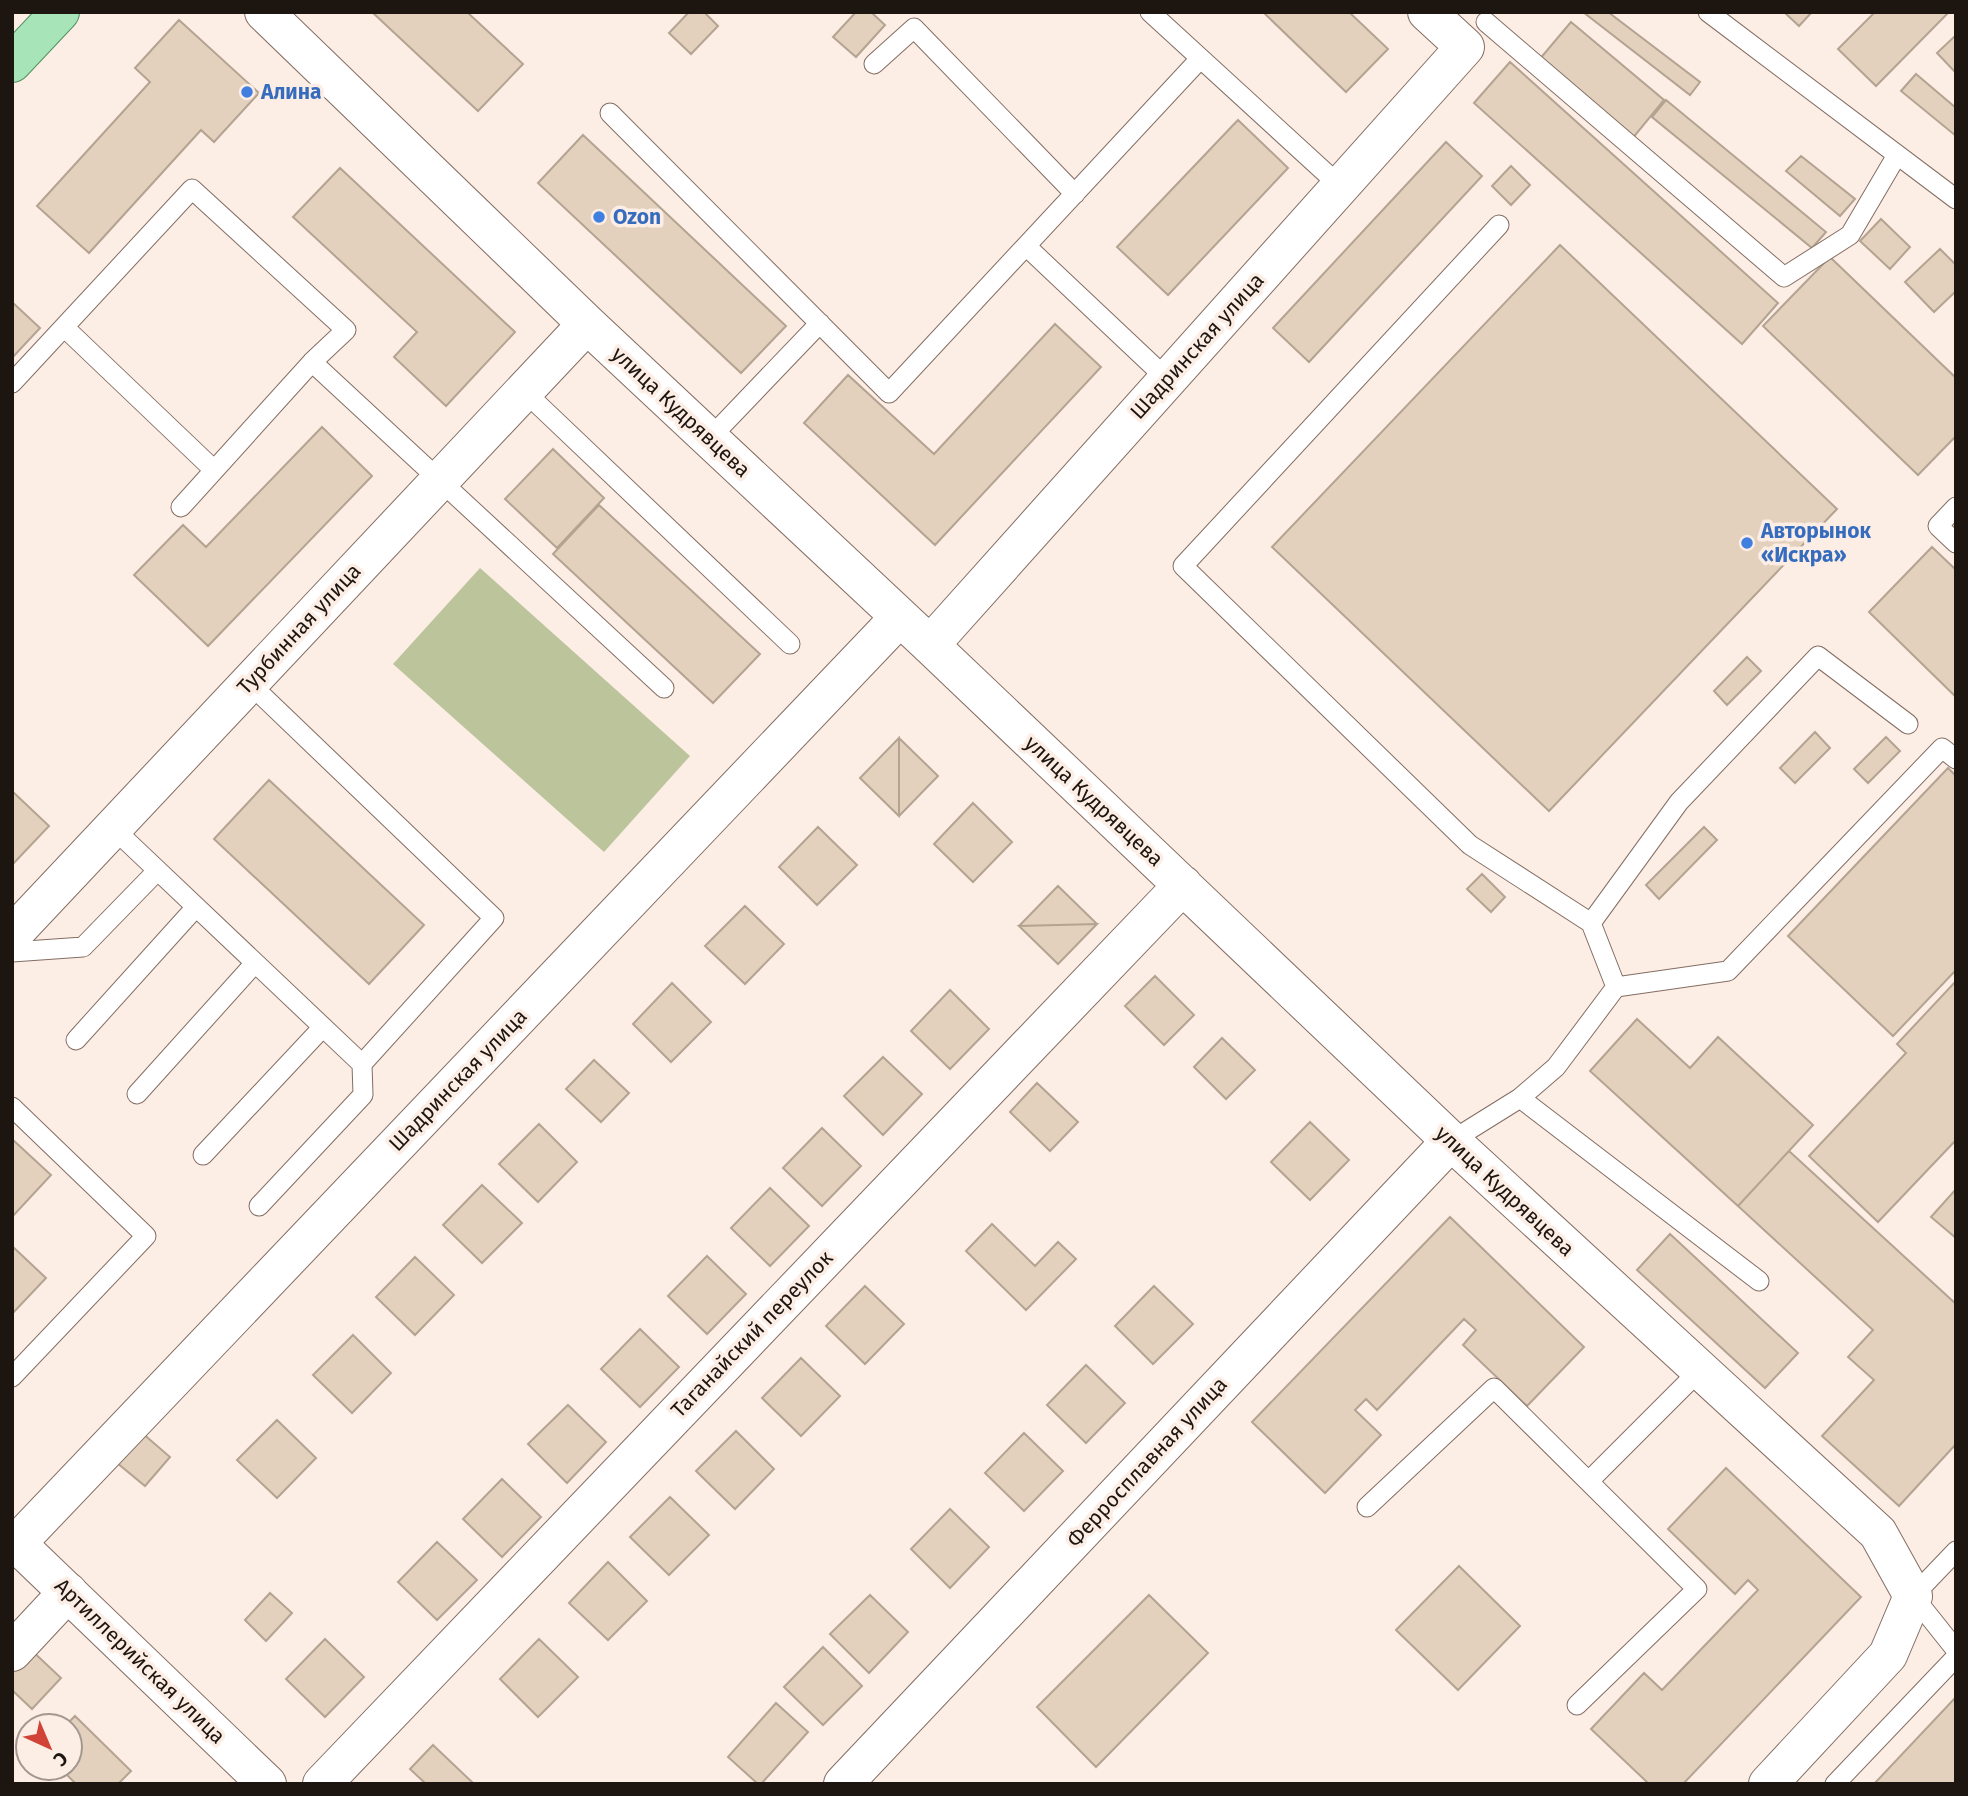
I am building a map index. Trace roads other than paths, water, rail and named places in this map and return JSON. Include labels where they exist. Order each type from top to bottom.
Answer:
[{"type":"main road","points":[[12,63],[60,12]]},
{"type":"street","name":"улица Кудрявцева","points":[[264,12],[587,324],[930,645],[1451,1141],[1878,1533],[1913,1596]]},
{"type":"street","points":[[1427,12],[1482,27]]},
{"type":"street","name":"Шадринская улица","points":[[930,645],[1482,27]]},
{"type":"street","name":"Турбинная улица","points":[[12,935],[587,324]]},
{"type":"street","name":"Шадринская улица","points":[[15,1541],[900,617]]},
{"type":"street","name":"Таганайский переулок","points":[[322,1784],[1183,885]]},
{"type":"street","name":"Ферросплавная улица","points":[[844,1784],[1451,1141]]},
{"type":"street","name":"Артиллерийская улица","points":[[15,1541],[267,1784]]},
{"type":"street","points":[[12,1652],[68,1592]]},
{"type":"street","points":[[1768,1784],[1888,1655],[1913,1596]]},
{"type":"lane","points":[[1150,12],[1199,60],[1340,186]]},
{"type":"lane","points":[[1708,12],[1956,199]]},
{"type":"lane","points":[[1482,27],[1784,276],[1850,234],[1897,155]]},
{"type":"lane","points":[[874,64],[914,28],[1075,194]]},
{"type":"lane","points":[[610,113],[889,393],[1199,60]]},
{"type":"lane","points":[[12,383],[192,188],[345,330],[312,362],[181,507]]},
{"type":"lane","points":[[1499,225],[1182,566],[1470,845],[1591,923],[1616,987]]},
{"type":"lane","points":[[1026,246],[1167,379]]},
{"type":"lane","points":[[709,439],[820,323]]},
{"type":"lane","points":[[64,327],[214,470]]},
{"type":"lane","points":[[312,362],[664,688]]},
{"type":"lane","points":[[524,391],[790,644]]},
{"type":"lane","points":[[1956,507],[1938,526],[1956,543]]},
{"type":"lane","points":[[1591,923],[1679,803],[1818,656],[1908,724]]},
{"type":"lane","points":[[248,682],[494,918],[362,1064],[363,1095],[259,1206]]},
{"type":"lane","points":[[1451,1141],[1520,1098],[1571,1050],[1616,987],[1728,971],[1942,748],[1956,759]]},
{"type":"lane","points":[[113,828],[362,1064]]},
{"type":"lane","points":[[12,952],[83,947],[157,871]]},
{"type":"lane","points":[[76,1041],[196,907]]},
{"type":"lane","points":[[137,1094],[255,963]]},
{"type":"lane","points":[[203,1155],[323,1027]]},
{"type":"lane","points":[[1520,1098],[1759,1281]]},
{"type":"lane","points":[[12,1107],[146,1236],[12,1377]]},
{"type":"lane","points":[[1590,1480],[1700,1370]]},
{"type":"lane","points":[[1367,1507],[1493,1388],[1590,1480],[1697,1589],[1577,1705]]},
{"type":"lane","points":[[1956,1551],[1913,1596],[1956,1650]]},
{"type":"lane","points":[[1835,1784],[1956,1657]]},
{"type":"place","name":"Алина","points":[[247,92]]},
{"type":"place","name":"Ozon","points":[[599,217]]},
{"type":"place","name":"Авторынок «Искра»","points":[[1747,543]]}]
